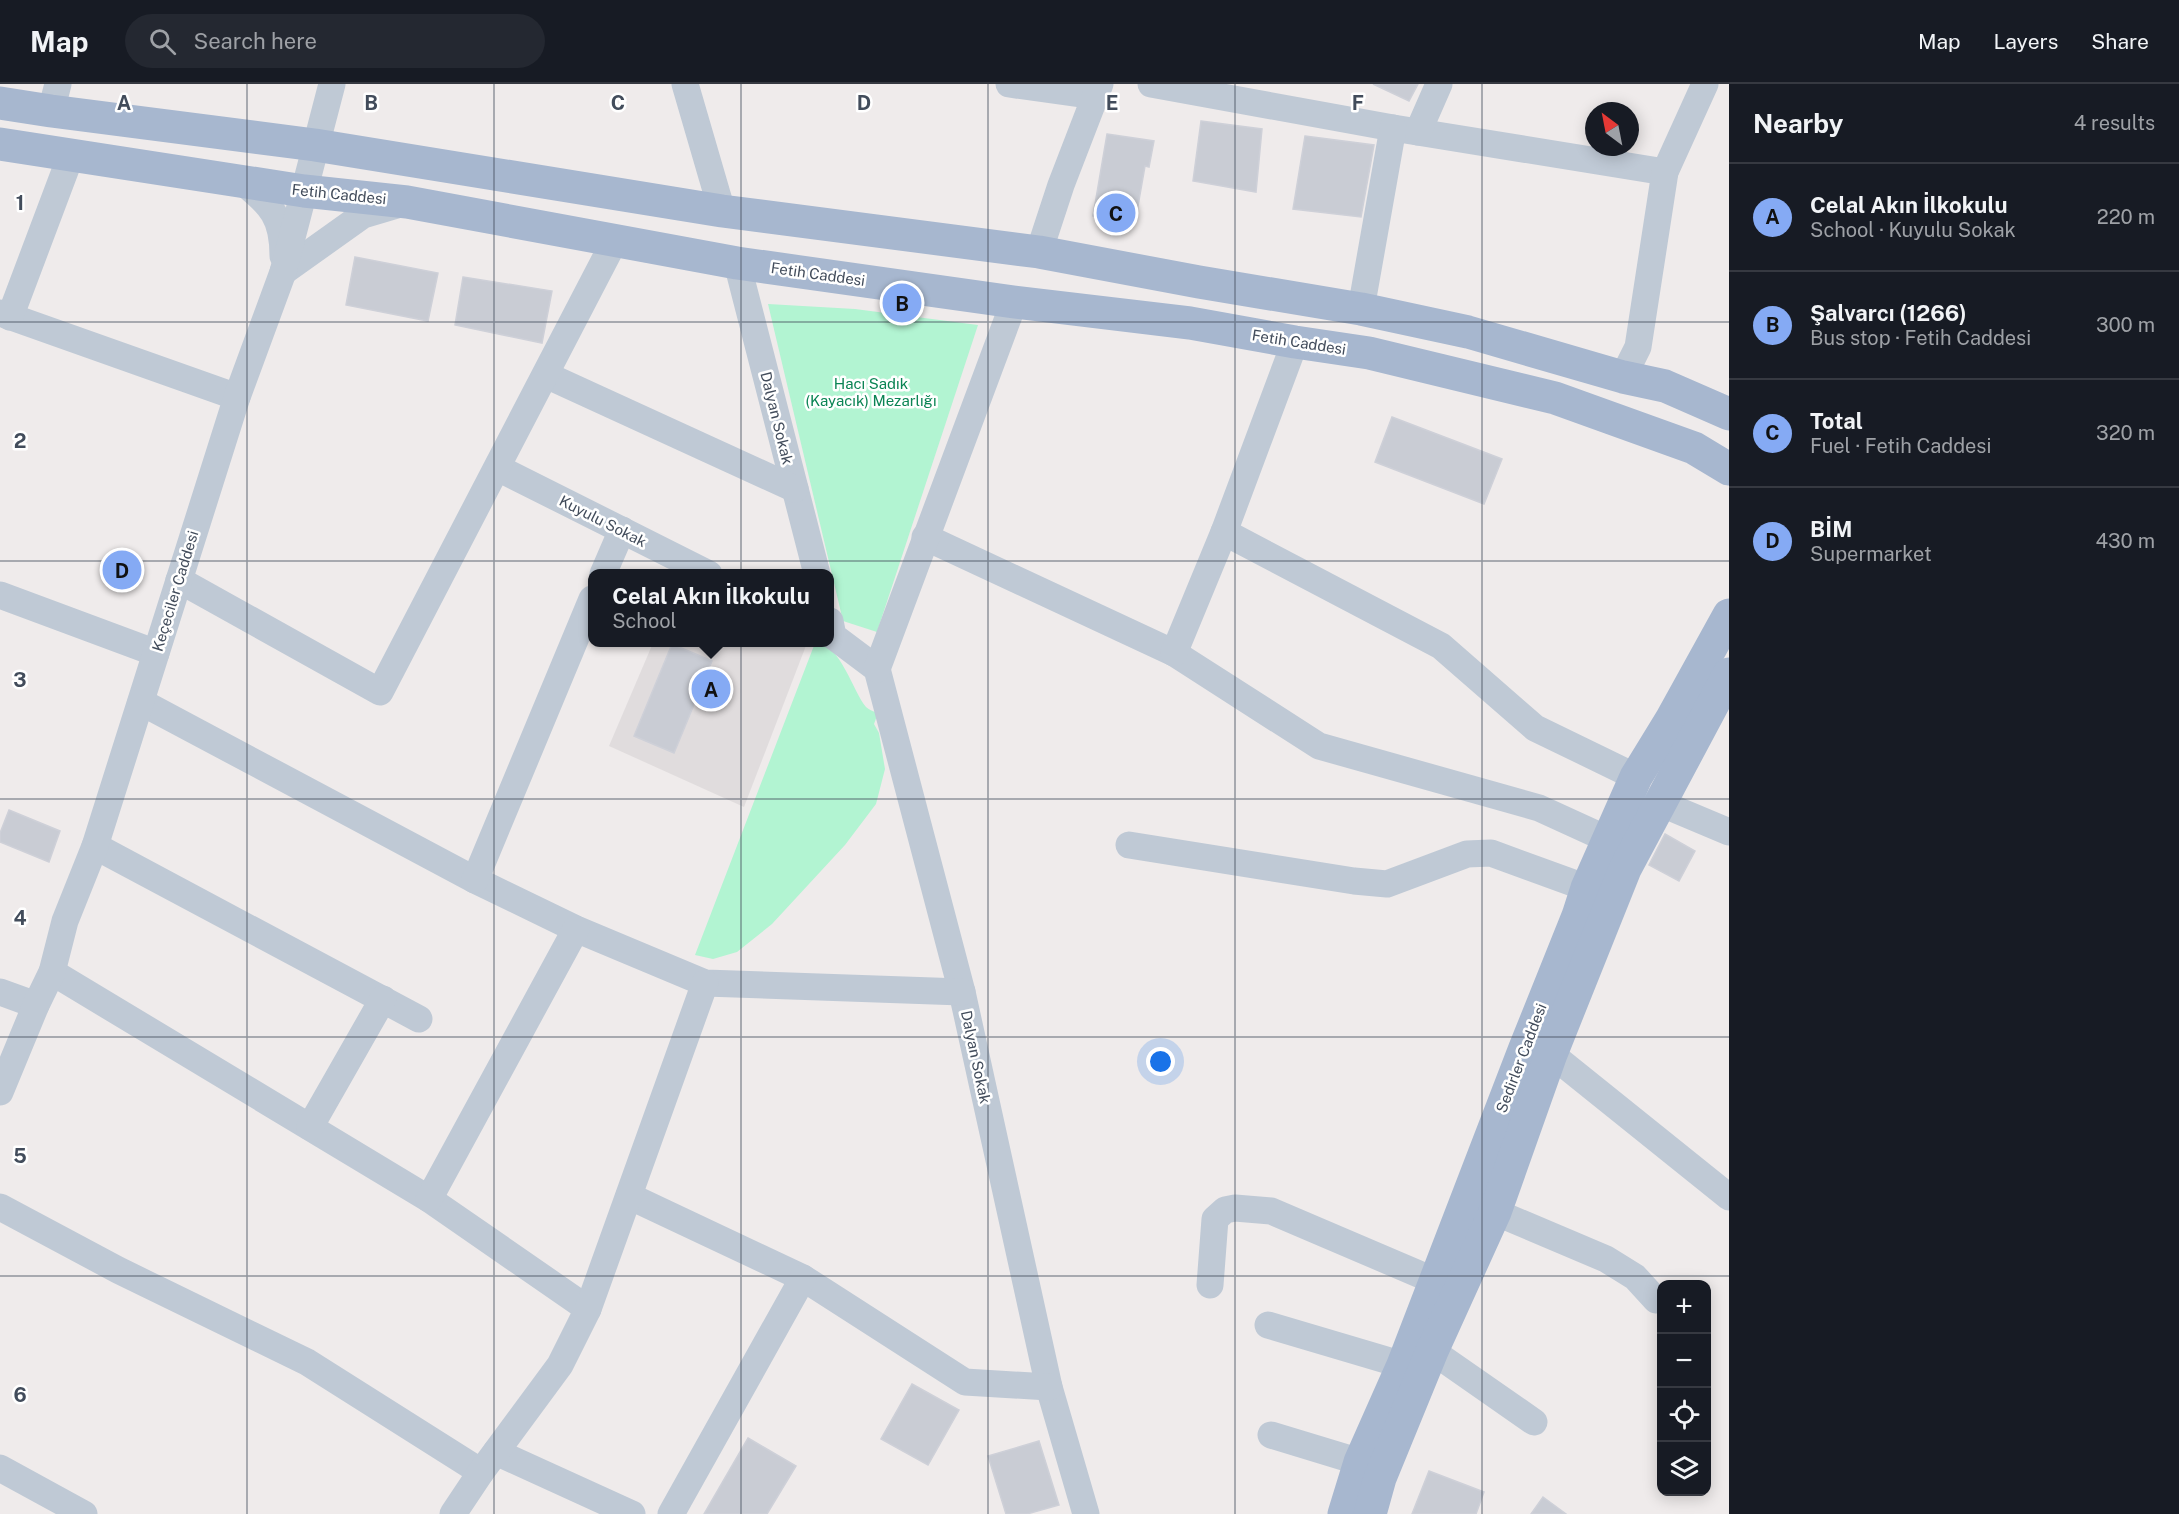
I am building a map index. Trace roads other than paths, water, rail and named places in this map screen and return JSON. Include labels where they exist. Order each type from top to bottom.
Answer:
[{"type":"main road","points":[[0,103],[55,98],[315,145],[722,212],[1040,252],[1361,309],[1468,332],[1623,377],[1665,386],[1720,407]]},
{"type":"main road","name":"Fetih Caddesi","points":[[0,144],[304,191],[407,202],[737,263],[1014,302],[1190,323],[1295,342],[1369,352],[1555,398],[1694,448],[1729,469]]},
{"type":"main road","points":[[1190,323],[1199,282]]},
{"type":"main road","name":"Sedirler Caddesi","points":[[1370,1514],[1380,1478],[1432,1351],[1495,1212],[1538,1051],[1587,888],[1636,777],[1671,720],[1729,615]]},
{"type":"main road","name":"Sedirler Caddesi","points":[[1344,1514],[1360,1462],[1403,1365],[1435,1281],[1538,1051],[1625,869],[1729,674]]},
{"type":"street","name":"Keçeciler Caddesi","points":[[0,1092],[52,972],[65,921],[95,846],[237,397],[283,272],[332,84]]},
{"type":"street","points":[[685,84],[722,212]]},
{"type":"street","points":[[1009,84],[1098,90],[1061,185],[1040,252]]},
{"type":"street","points":[[1151,84],[1224,90],[1405,130],[1665,172]]},
{"type":"street","points":[[1361,309],[1405,130],[1439,84]]},
{"type":"street","points":[[1623,377],[1638,347],[1665,172],[1705,84]]},
{"type":"street","points":[[71,155],[5,315],[237,397]]},
{"type":"street","points":[[243,182],[271,206],[283,236],[283,272]]},
{"type":"street","points":[[283,272],[363,215],[407,202]]},
{"type":"street","points":[[179,580],[380,692],[615,240]]},
{"type":"street","name":"Dalyan Sokak","points":[[737,263],[816,569]]},
{"type":"street","points":[[834,633],[877,669],[1014,302]]},
{"type":"street","points":[[1174,653],[1224,532],[1295,342]]},
{"type":"street","points":[[546,375],[795,489]]},
{"type":"street","name":"Kuyulu Sokak","points":[[498,468],[701,569]]},
{"type":"street","points":[[605,569],[622,530]]},
{"type":"street","points":[[1224,532],[1441,646],[1535,728],[1636,777]]},
{"type":"street","points":[[925,537],[1174,653],[1319,746],[1539,808],[1609,840]]},
{"type":"street","points":[[0,595],[156,653]]},
{"type":"street","points":[[475,880],[588,609]]},
{"type":"street","name":"Dalyan Sokak","points":[[877,669],[962,992],[1049,1387],[1086,1514]]},
{"type":"street","points":[[141,702],[475,880],[576,928],[705,983],[962,992]]},
{"type":"street","points":[[1660,803],[1729,832]]},
{"type":"street","points":[[1129,845],[1354,881],[1387,884],[1467,854],[1491,853],[1587,888]]},
{"type":"street","points":[[95,846],[419,1019]]},
{"type":"street","points":[[429,1199],[576,928]]},
{"type":"street","points":[[52,972],[429,1199],[588,1309]]},
{"type":"street","points":[[453,1514],[561,1365],[588,1309],[705,983]]},
{"type":"street","points":[[0,992],[36,1005]]},
{"type":"street","points":[[310,1127],[383,999]]},
{"type":"street","points":[[1538,1051],[1729,1197]]},
{"type":"street","points":[[629,1196],[803,1278],[965,1382],[1049,1387]]},
{"type":"street","points":[[0,1207],[118,1270],[307,1362],[489,1462],[594,1506],[632,1514]]},
{"type":"street","points":[[1210,1285],[1215,1219],[1225,1210],[1235,1208],[1271,1210],[1435,1281]]},
{"type":"street","points":[[1495,1212],[1606,1259],[1635,1277],[1656,1300]]},
{"type":"street","points":[[671,1514],[803,1278]]},
{"type":"street","points":[[1268,1325],[1403,1365]]},
{"type":"street","points":[[1432,1351],[1534,1422]]},
{"type":"street","points":[[1271,1436],[1360,1462]]},
{"type":"street","points":[[0,1468],[84,1514]]},
{"type":"place","name":"Total","points":[[1116,213]]},
{"type":"place","name":"Şalvarcı (1266)","points":[[902,303]]},
{"type":"place","name":"BİM","points":[[122,570]]},
{"type":"place","name":"Celal Akın İlkokulu","points":[[711,689]]},
{"type":"park label","name":"Hacı Sadık (Kayacık) Mezarlığı","points":[[871,392]]}]
